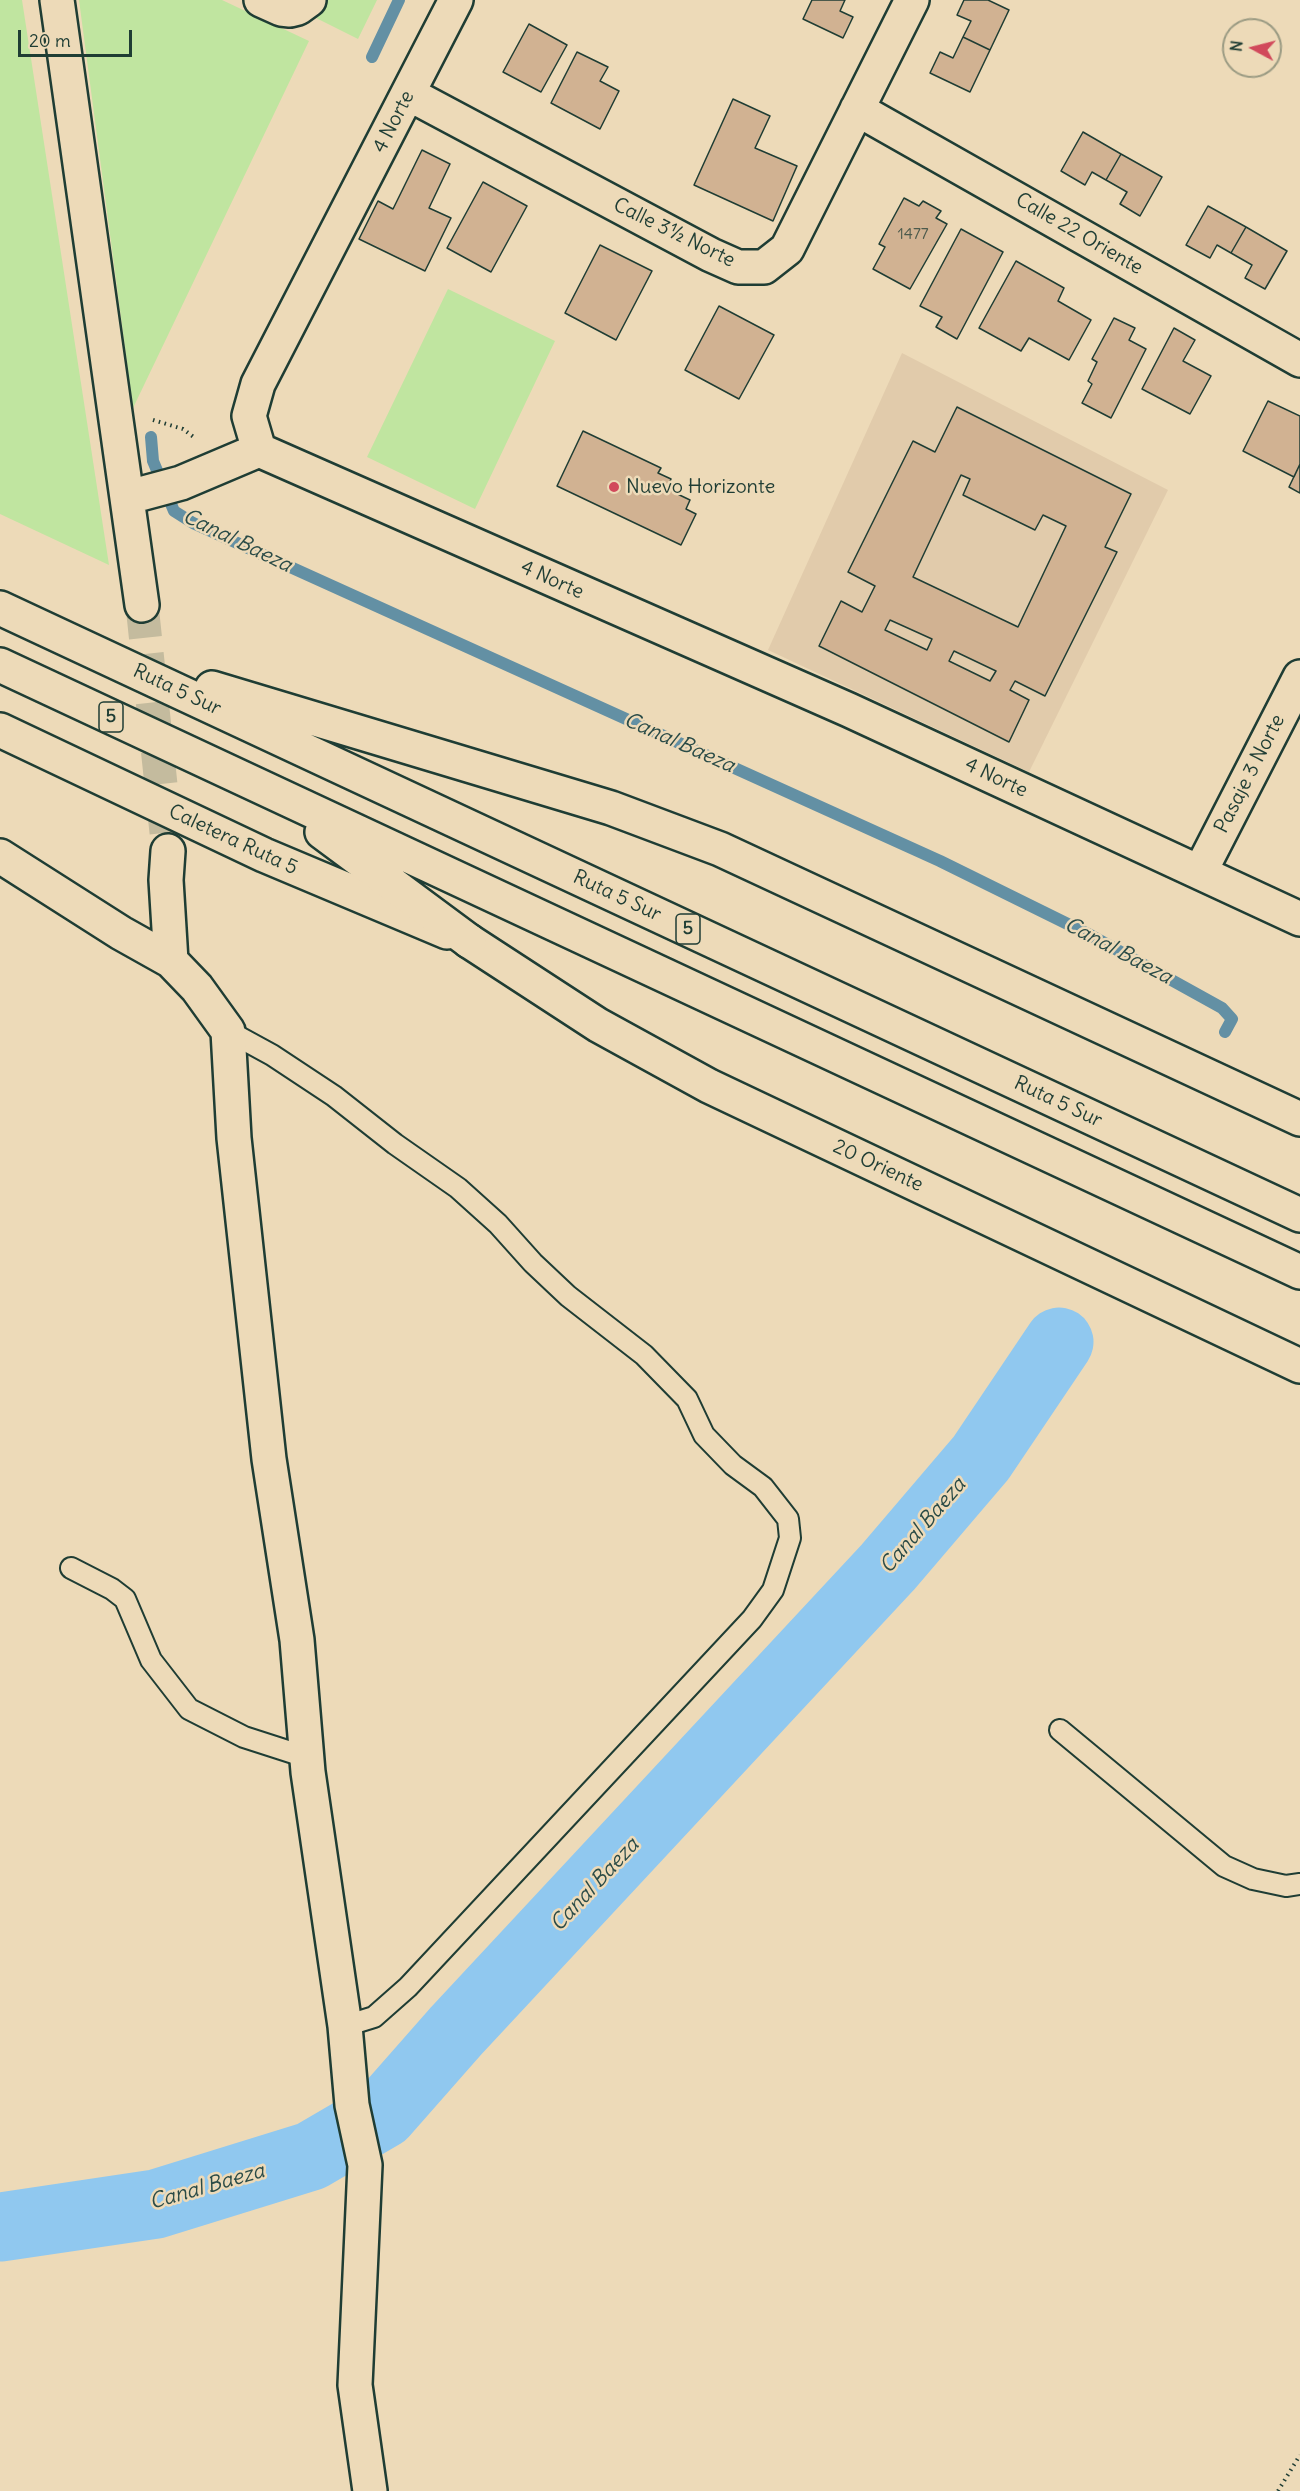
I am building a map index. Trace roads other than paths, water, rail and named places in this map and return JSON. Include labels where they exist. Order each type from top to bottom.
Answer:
[{"type":"main road","points":[[57,0],[138,494],[142,605]]},
{"type":"main road","points":[[261,0],[281,9],[290,10],[298,8],[309,0]]},
{"type":"main road","name":"4 Norte","points":[[456,0],[258,384],[249,416],[259,450],[849,710],[1300,918]]},
{"type":"main road","name":"Calle 3½ Norte","points":[[409,94],[711,255],[738,267],[764,267],[787,249],[912,0]]},
{"type":"main road","name":"Calle 22 Oriente","points":[[858,109],[1300,360]]},
{"type":"main road","points":[[138,494],[182,483],[259,450]]},
{"type":"main road","name":"Ruta 5 Sur","points":[[0,608],[1300,1215]]},
{"type":"main road","points":[[76,644],[294,714],[560,792],[663,827],[776,874],[1300,1119]]},
{"type":"main road","name":"5","points":[[0,665],[1300,1272]]},
{"type":"main road","name":"Pasaje 3 Norte","points":[[1200,872],[1300,677]]},
{"type":"main road","name":"Caletera Ruta 5","points":[[0,730],[264,855],[469,941]]},
{"type":"main road","points":[[222,768],[334,840],[469,941]]},
{"type":"main road","points":[[168,852],[166,880],[171,961]]},
{"type":"main road","points":[[0,856],[120,933],[171,961],[197,988],[228,1031],[234,1138],[269,1459],[297,1640],[306,1757],[345,2026],[351,2105],[365,2165],[355,2385],[370,2491]]},
{"type":"main road","name":"20 Oriente","points":[[469,941],[598,1025],[709,1086],[1300,1366]]},
{"type":"lane","points":[[228,1031],[272,1055],[334,1096],[395,1144],[458,1188],[498,1224],[533,1263],[568,1296],[644,1355],[687,1399],[704,1435],[733,1465],[763,1487],[788,1519],[790,1538],[773,1590],[752,1619],[408,1987],[374,2017],[345,2026]]},
{"type":"lane","points":[[71,1568],[112,1588],[125,1599],[151,1660],[189,1709],[244,1737],[306,1757]]},
{"type":"lane","points":[[1060,1730],[1224,1866],[1253,1879],[1286,1886],[1300,1884]]},
{"type":"waterway","name":"Canal Baeza","points":[[372,57],[399,0]]},
{"type":"waterway","name":"Canal Baeza","points":[[151,437],[153,461],[174,511],[193,523],[940,861],[1092,936],[1222,1008],[1232,1019],[1225,1032]]},
{"type":"waterway","name":"Canal Baeza","points":[[0,2227],[156,2204],[311,2156],[383,2114],[456,2031],[888,1567],[981,1458],[1059,1342]]},
{"type":"tunnel","points":[[142,605],[168,851]]},
{"type":"place","name":"Nuevo Horizonte","points":[[614,487]]}]
